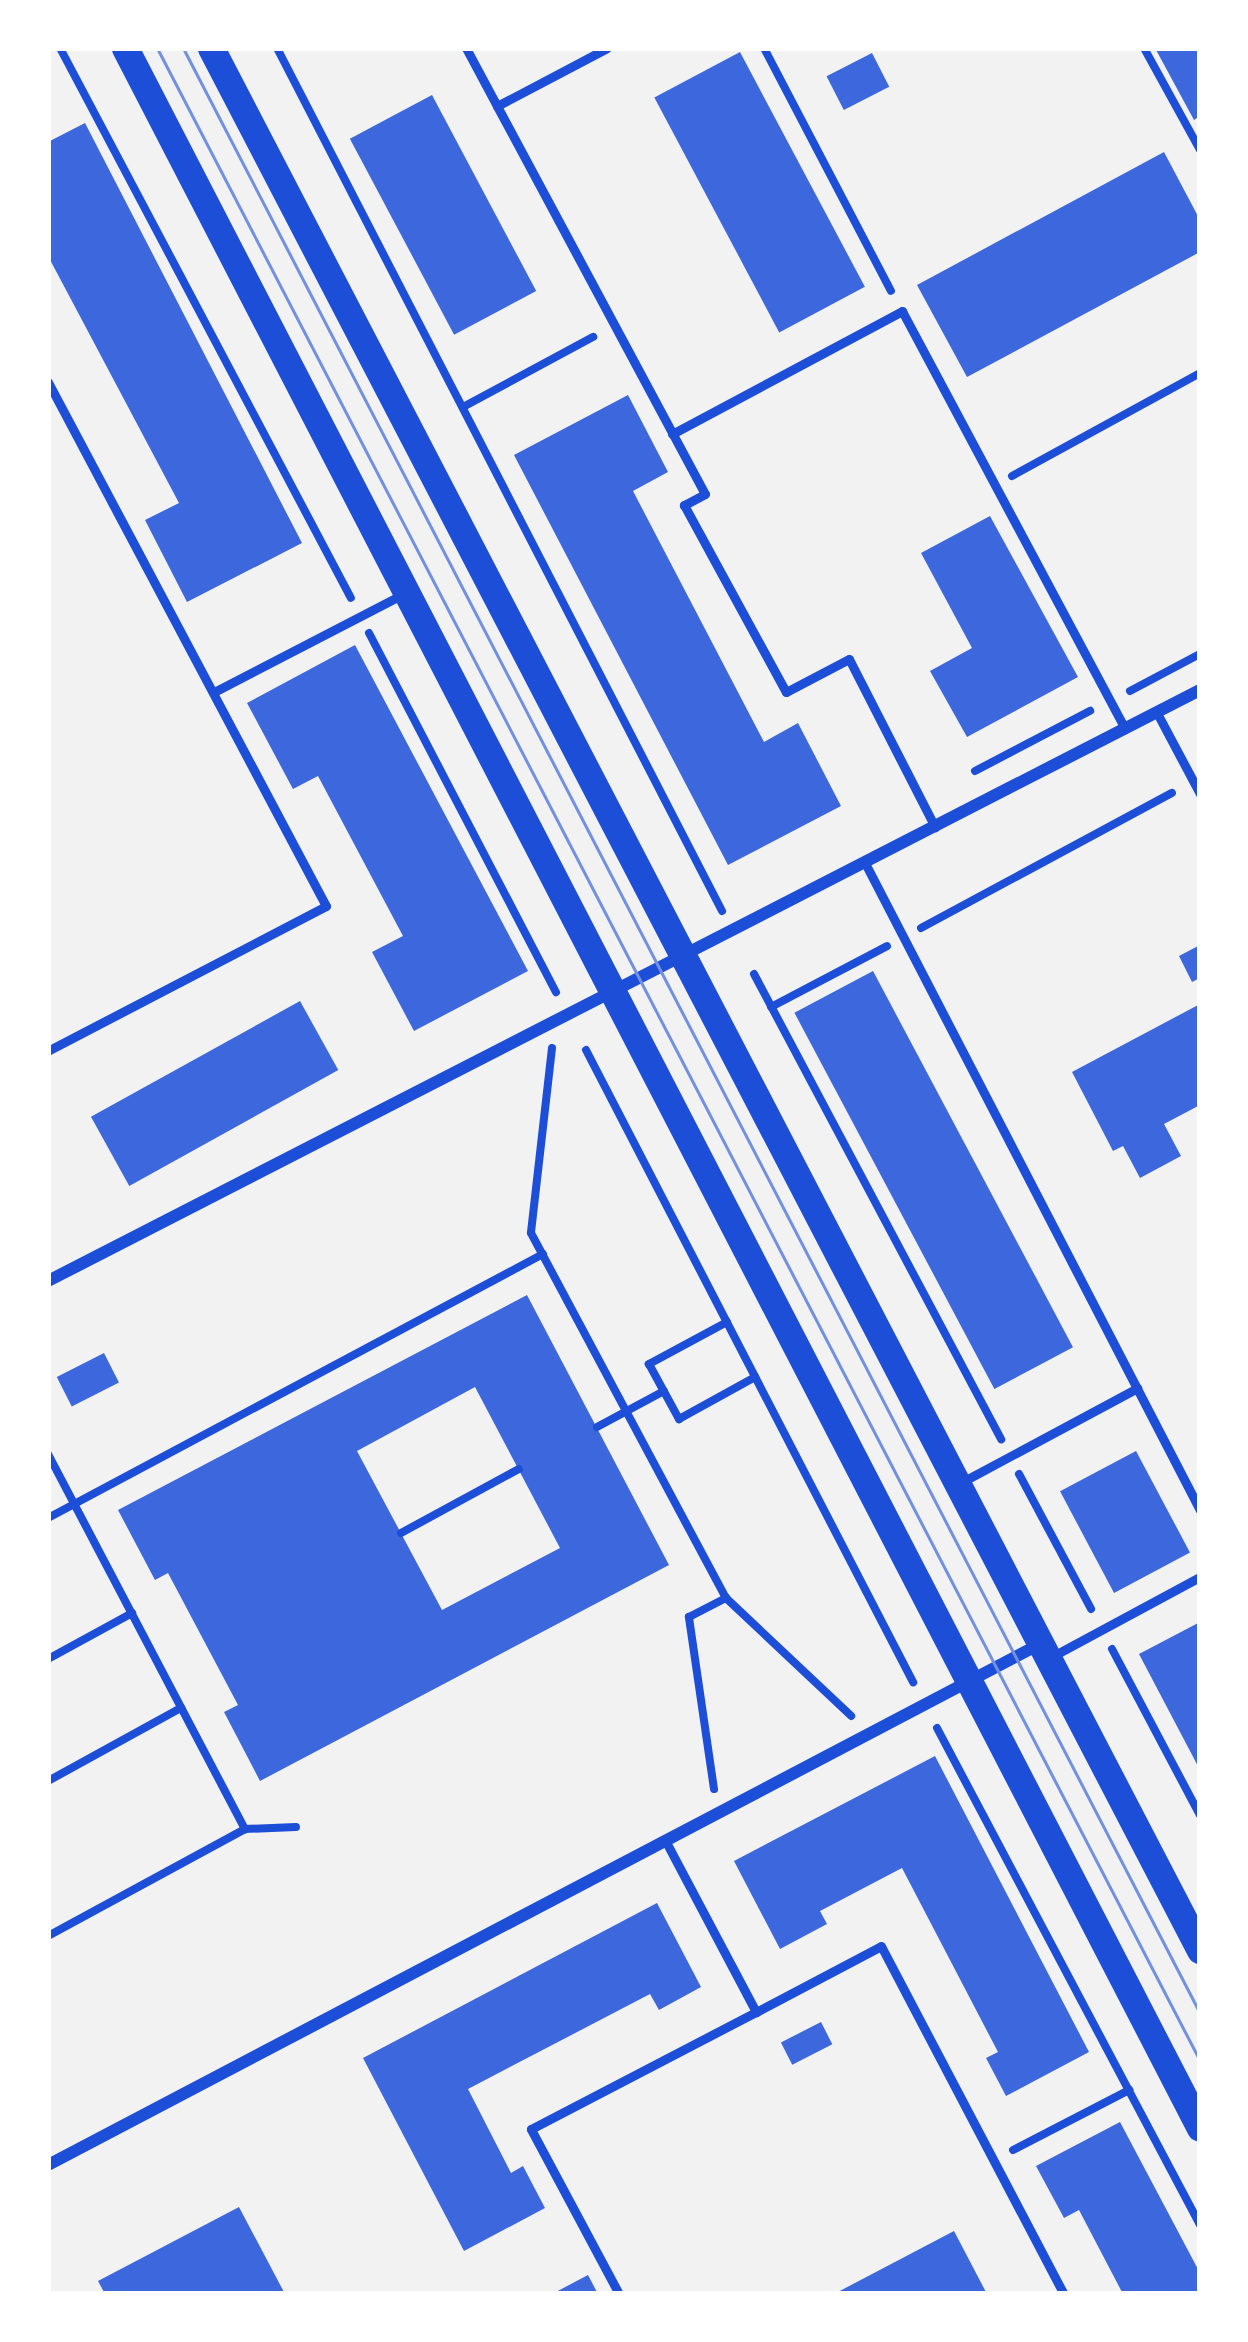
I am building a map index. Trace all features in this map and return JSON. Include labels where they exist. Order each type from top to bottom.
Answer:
[{"type":"main road","points":[[125,48],[1200,2128]]},
{"type":"main road","points":[[211,48],[1200,1950]]},
{"type":"street","points":[[48,1282],[1200,691]]},
{"type":"street","points":[[48,2165],[969,1681],[1044,1651]]},
{"type":"lane","points":[[466,48],[705,494],[684,505],[786,692],[849,659],[935,827]]},
{"type":"lane","points":[[496,106],[608,48]]},
{"type":"lane","points":[[672,434],[902,310],[1126,728]]},
{"type":"lane","points":[[48,382],[326,906],[48,1051]]},
{"type":"lane","points":[[214,692],[406,593]]},
{"type":"lane","points":[[1157,712],[1200,794]]},
{"type":"lane","points":[[865,863],[1200,1510]]},
{"type":"lane","points":[[957,1485],[1137,1388]]},
{"type":"lane","points":[[1044,1651],[1102,1630],[1200,1577]]},
{"type":"lane","points":[[665,1840],[756,2012]]},
{"type":"lane","points":[[619,2294],[531,2129],[881,1946],[1064,2294]]},
{"type":"path","points":[[60,48],[561,1001]]},
{"type":"path","points":[[277,48],[725,918]]},
{"type":"path","points":[[764,48],[902,310]]},
{"type":"path","points":[[1144,48],[1200,151]]},
{"type":"path","points":[[463,407],[614,326]]},
{"type":"path","points":[[995,486],[1200,374]]},
{"type":"path","points":[[771,1007],[1193,782]]},
{"type":"path","points":[[754,974],[1200,1815]]},
{"type":"path","points":[[555,1023],[532,1233],[726,1598],[869,1734]]},
{"type":"path","points":[[586,1050],[1200,2225]]},
{"type":"path","points":[[48,1518],[543,1254]]},
{"type":"path","points":[[727,1322],[650,1364],[679,1419],[755,1377]]},
{"type":"path","points":[[597,1427],[664,1391]]},
{"type":"path","points":[[48,1454],[245,1829]]},
{"type":"path","points":[[401,1533],[519,1469]]},
{"type":"path","points":[[717,1814],[689,1618],[726,1598]]},
{"type":"path","points":[[48,1659],[132,1613]]},
{"type":"path","points":[[48,1781],[181,1708]]},
{"type":"path","points":[[48,1936],[245,1829],[296,1827]]},
{"type":"path","points":[[994,2160],[1129,2090]]},
{"type":"building","points":[[1155,48],[1200,48],[1200,116],[1194,120]]},
{"type":"building","points":[[740,52],[865,287],[779,332],[654,98]]},
{"type":"building","points":[[872,53],[889,87],[844,110],[827,76]]},
{"type":"building","points":[[432,95],[536,291],[454,335],[350,139]]},
{"type":"building","points":[[85,123],[302,543],[187,602],[145,520],[179,503],[48,256],[48,142]]},
{"type":"building","points":[[1164,152],[1200,220],[1200,252],[967,377],[917,285]]},
{"type":"building","points":[[628,395],[668,472],[633,491],[764,742],[798,723],[841,806],[728,865],[514,455]]},
{"type":"building","points":[[990,516],[1078,677],[967,737],[930,671],[972,648],[921,553]]},
{"type":"building","points":[[355,645],[528,971],[414,1031],[372,952],[403,936],[318,776],[293,789],[247,703]]},
{"type":"building","points":[[1200,945],[1200,978],[1192,982],[1179,956]]},
{"type":"building","points":[[873,971],[1073,1347],[994,1389],[794,1013]]},
{"type":"building","points":[[300,1001],[338,1070],[129,1186],[91,1117]]},
{"type":"building","points":[[1200,1004],[1200,1105],[1164,1124],[1181,1156],[1140,1178],[1123,1146],[1113,1151],[1072,1072]]},
{"type":"building","points":[[527,1295],[669,1565],[260,1781],[224,1712],[238,1705],[168,1573],[155,1580],[118,1510]],"holes":[[[475,1387],[560,1548],[442,1610],[357,1451]]]},
{"type":"building","points":[[104,1353],[119,1382],[72,1406],[57,1377]]},
{"type":"building","points":[[1136,1451],[1190,1553],[1114,1593],[1060,1491]]},
{"type":"building","points":[[1200,1622],[1200,1770],[1139,1654]]},
{"type":"building","points":[[935,1756],[1089,2052],[1006,2096],[986,2058],[998,2052],[902,1868],[820,1911],[827,1924],[780,1949],[734,1861]]},
{"type":"building","points":[[657,1903],[701,1987],[659,2010],[650,1994],[468,2089],[511,2173],[523,2166],[545,2208],[464,2251],[363,2058]]},
{"type":"building","points":[[821,2022],[832,2044],[792,2065],[781,2042]]},
{"type":"building","points":[[1120,2122],[1200,2273],[1200,2294],[1123,2294],[1079,2210],[1064,2218],[1036,2166]]},
{"type":"building","points":[[239,2207],[285,2294],[105,2294],[98,2281]]},
{"type":"building","points":[[954,2231],[987,2294],[834,2294]]},
{"type":"building","points":[[588,2275],[598,2294],[552,2294]]},
{"type":"tram line","points":[[157,48],[1200,2061]]},
{"type":"tram line","points":[[183,48],[1200,2013]]}]
